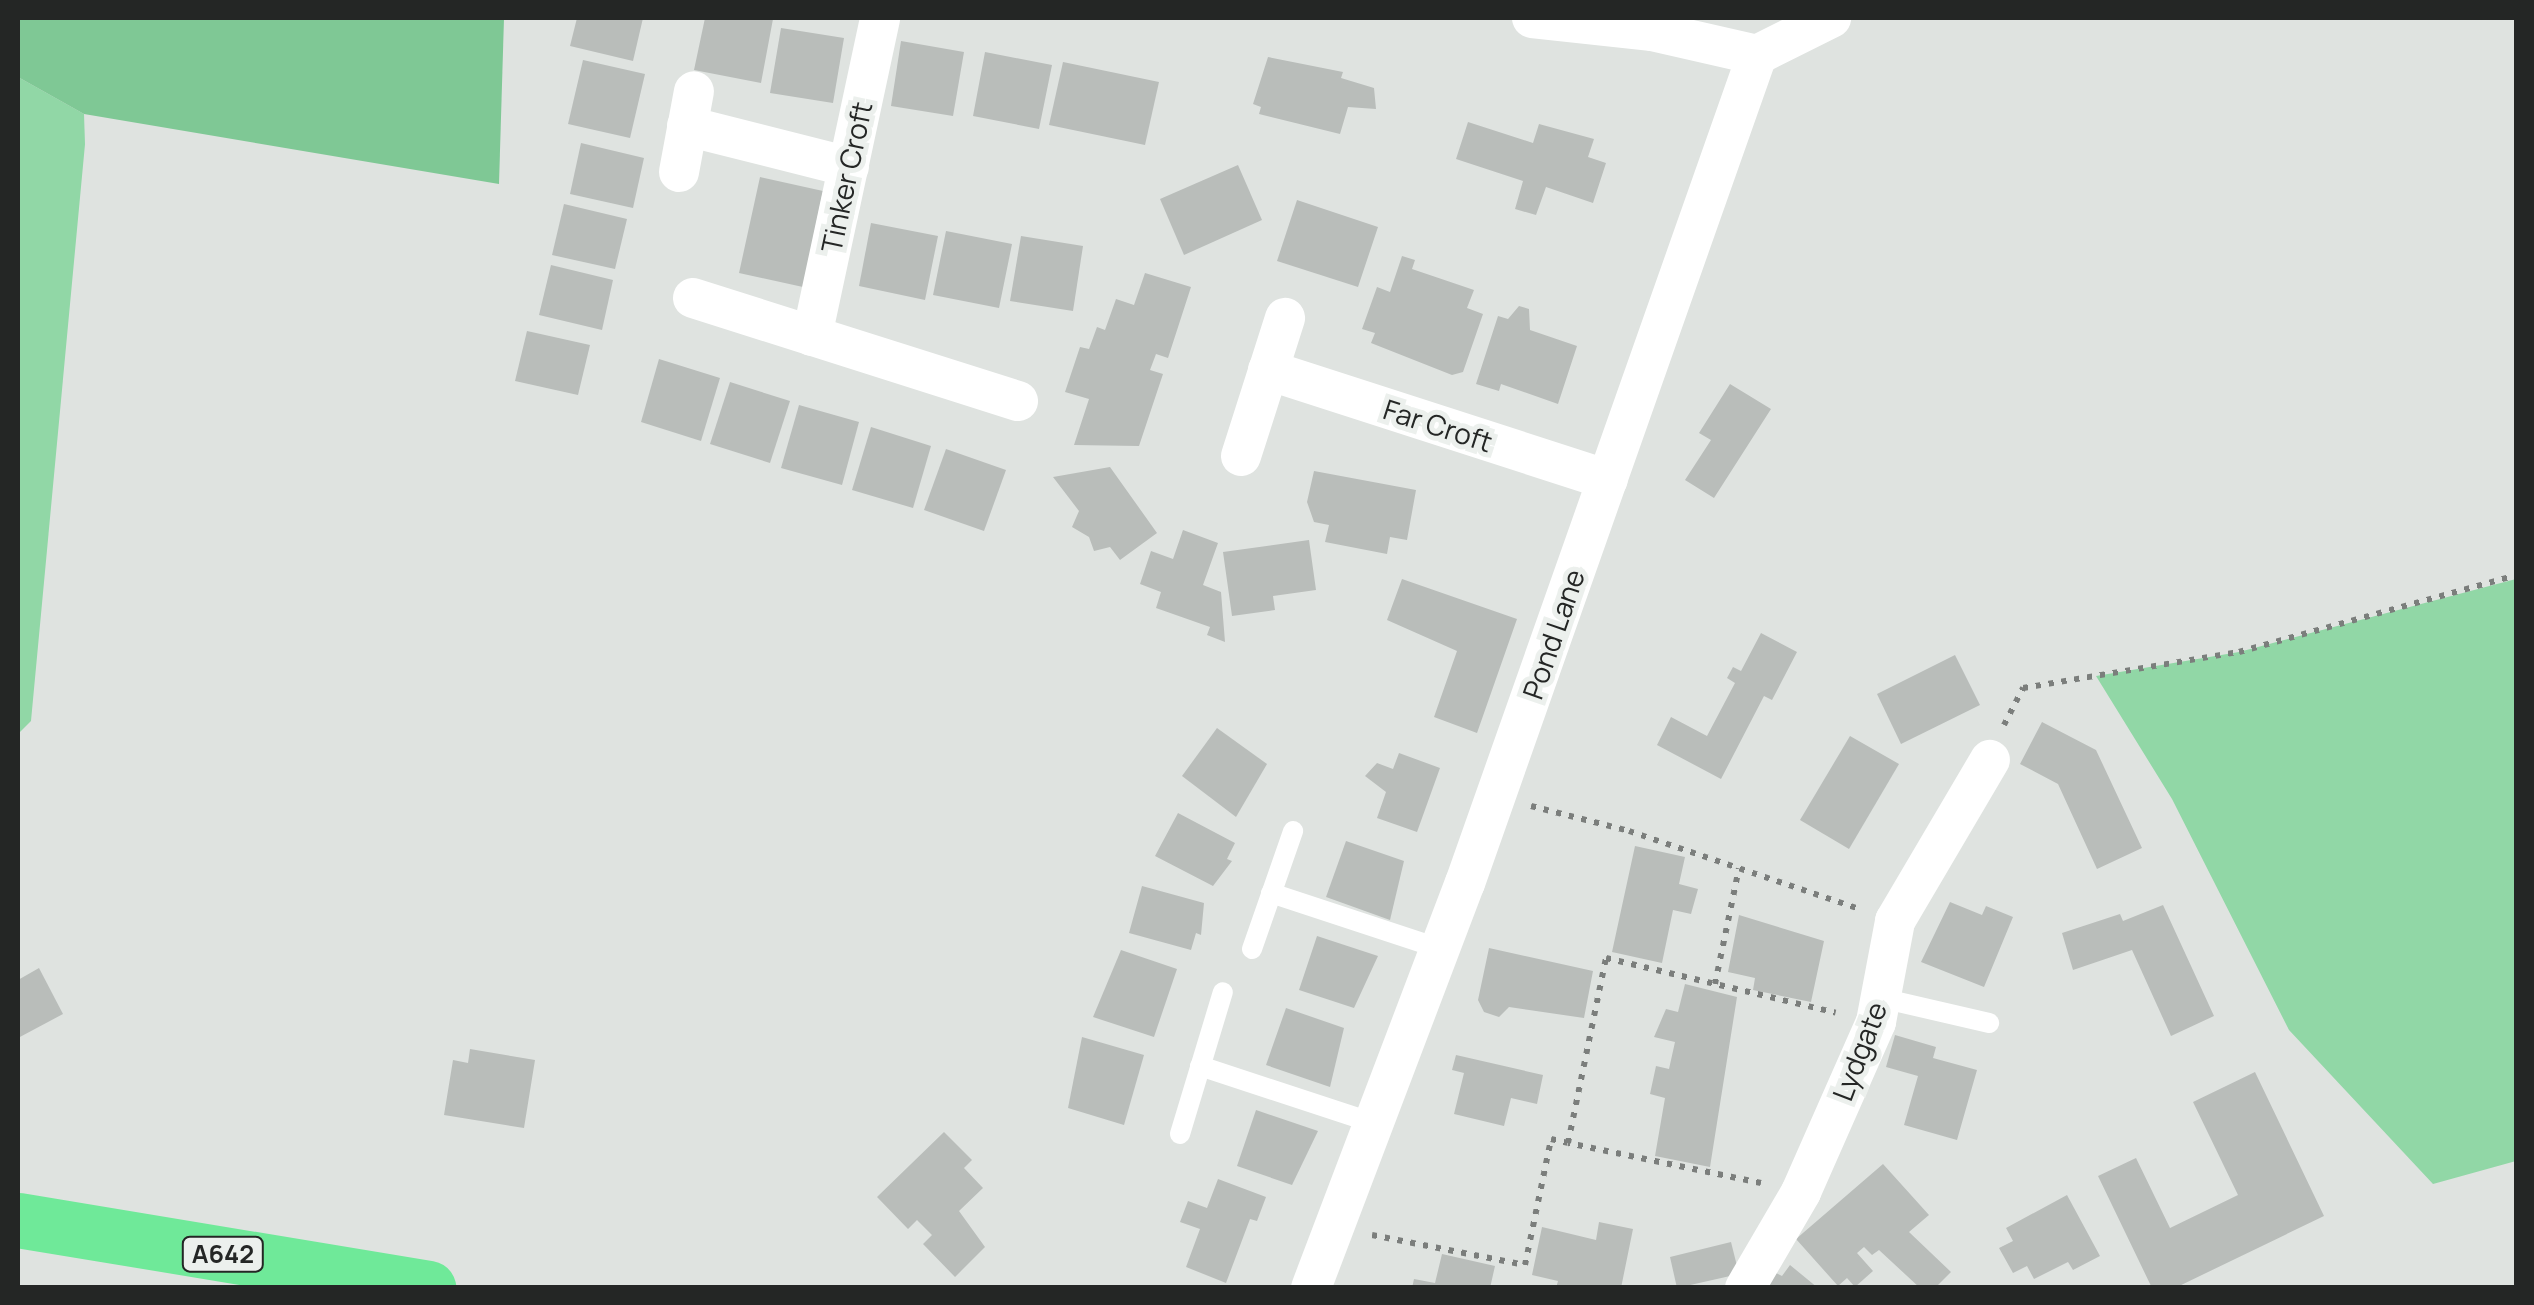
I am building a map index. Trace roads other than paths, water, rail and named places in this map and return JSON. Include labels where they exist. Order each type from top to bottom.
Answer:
[{"type":"highway","name":"A642","points":[[18,1220],[428,1288]]},
{"type":"street","name":"Tinker Croft","points":[[812,336],[880,18]]},
{"type":"street","points":[[1532,18],[1652,31],[1757,54],[1831,18]]},
{"type":"street","name":"Pond Lane","points":[[1311,1288],[1441,949],[1757,54]]},
{"type":"street","points":[[678,172],[691,109],[849,167]]},
{"type":"street","points":[[693,298],[1018,401]]},
{"type":"street","points":[[1241,456],[1285,318]]},
{"type":"street","name":"Far Croft","points":[[1268,370],[1608,480]]},
{"type":"street","name":"Lydgate","points":[[1745,1288],[1801,1192],[1879,1010],[1894,921],[1990,760]]},
{"type":"lane","points":[[1252,948],[1293,831]]},
{"type":"lane","points":[[1270,893],[1441,949]]},
{"type":"lane","points":[[1180,1134],[1223,992]]},
{"type":"lane","points":[[1879,1010],[1989,1023]]},
{"type":"lane","points":[[1200,1066],[1376,1124]]}]
